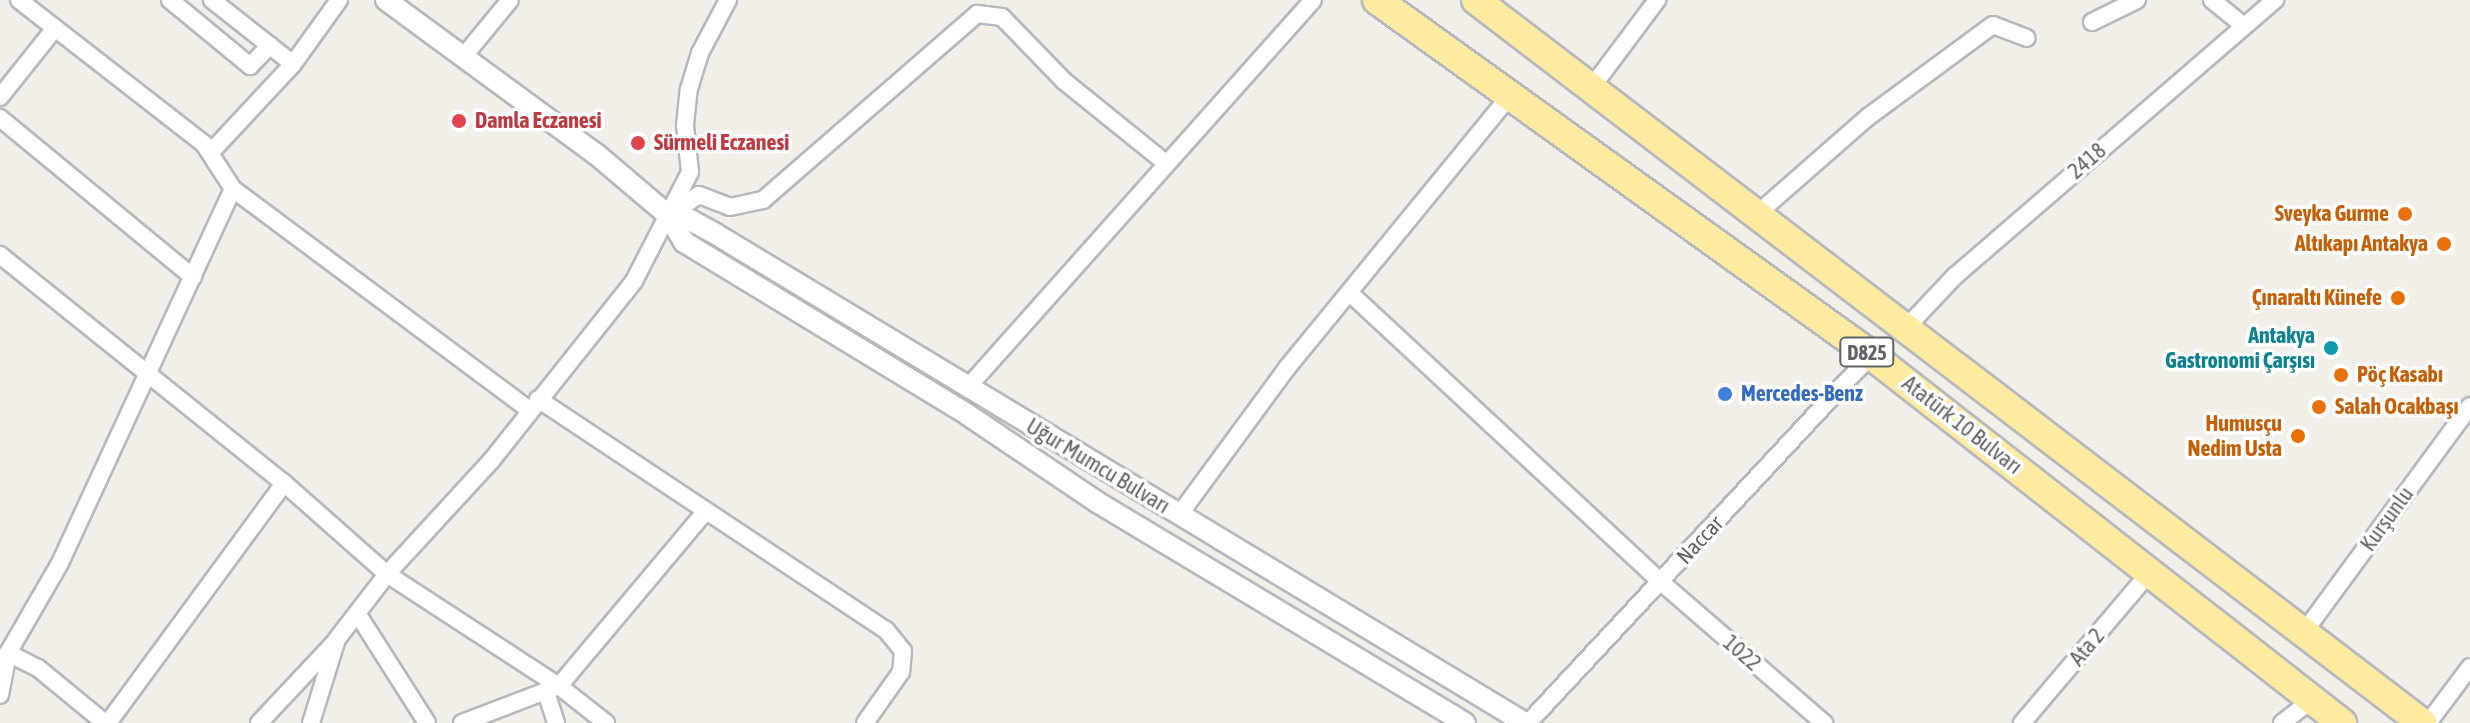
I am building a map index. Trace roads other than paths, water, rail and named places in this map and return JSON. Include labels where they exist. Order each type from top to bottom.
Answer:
[{"type":"highway","name":"Atatürk 10 Bulvarı","points":[[1377,0],[1871,355],[2342,723]]},
{"type":"highway","name":"Atatürk 10 Bulvarı","points":[[1476,0],[2425,723]]},
{"type":"street","points":[[19,0],[211,152],[233,189],[534,404],[886,630],[903,651],[901,672],[865,723]]},
{"type":"street","points":[[170,0],[250,66],[270,45]]},
{"type":"street","points":[[212,0],[293,64]]},
{"type":"street","points":[[211,152],[293,64],[339,0]]},
{"type":"street","name":"Uğur Mumcu Bulvarı","points":[[386,0],[596,154],[669,216],[684,242],[968,415],[1097,502],[1465,723]]},
{"type":"street","points":[[464,56],[510,0]]},
{"type":"street","points":[[259,723],[337,639],[387,574],[534,404],[634,281],[690,172],[685,125],[689,89],[700,53],[728,0]]},
{"type":"street","points":[[968,387],[1313,0]]},
{"type":"street","points":[[1592,87],[1657,0]]},
{"type":"street","points":[[2092,22],[2137,0]]},
{"type":"street","points":[[2212,0],[2244,26]]},
{"type":"street","name":"2418","points":[[1905,329],[1955,276],[2275,0]]},
{"type":"street","points":[[669,216],[699,195],[730,207],[763,200],[977,14],[1002,17],[1064,81],[1167,164]]},
{"type":"street","points":[[1756,215],[1868,117],[1993,25],[2027,38]]},
{"type":"street","points":[[0,97],[55,28]]},
{"type":"street","points":[[1179,515],[1287,368],[1351,294],[1511,94]]},
{"type":"street","points":[[0,118],[193,277]]},
{"type":"street","points":[[0,695],[4,657],[53,576],[233,189]]},
{"type":"street","name":"Uğur Mumcu Bulvarı","points":[[669,216],[685,217],[714,233],[1516,721]]},
{"type":"street","points":[[0,255],[284,483],[387,574],[606,723]]},
{"type":"street","name":"1022","points":[[1351,294],[1661,582],[1824,723]]},
{"type":"street","name":"Naccar","points":[[1516,721],[1661,582],[1871,355]]},
{"type":"street","name":"Kurşunlu","points":[[2304,632],[2470,406]]},
{"type":"street","points":[[4,657],[38,668],[106,723],[284,483]]},
{"type":"street","points":[[462,723],[552,689],[704,513]]},
{"type":"street","name":"Ata 2","points":[[2022,723],[2151,571]]},
{"type":"street","points":[[357,613],[427,723]]},
{"type":"street","points":[[311,723],[337,639]]},
{"type":"street","points":[[2425,723],[2470,667]]},
{"type":"street","points":[[552,689],[556,723]]},
{"type":"street","points":[[2282,723],[2311,700]]},
{"type":"place","name":"Damla Eczanesi","points":[[459,121]]},
{"type":"place","name":"Sürmeli Eczanesi","points":[[638,143]]},
{"type":"place","name":"Sveyka Gurme","points":[[2405,214]]},
{"type":"place","name":"Altıkapı Antakya","points":[[2444,244]]},
{"type":"place","name":"Çınaraltı Künefe","points":[[2398,298]]},
{"type":"place","name":"Antakya Gastronomi Çarşısı","points":[[2331,348]]},
{"type":"place","name":"Pöç Kasabı","points":[[2341,375]]},
{"type":"place","name":"Mercedes-Benz","points":[[1725,394]]},
{"type":"place","name":"Salah Ocakbaşı","points":[[2319,407]]},
{"type":"place","name":"Humusçu Nedim Usta","points":[[2298,436]]}]
